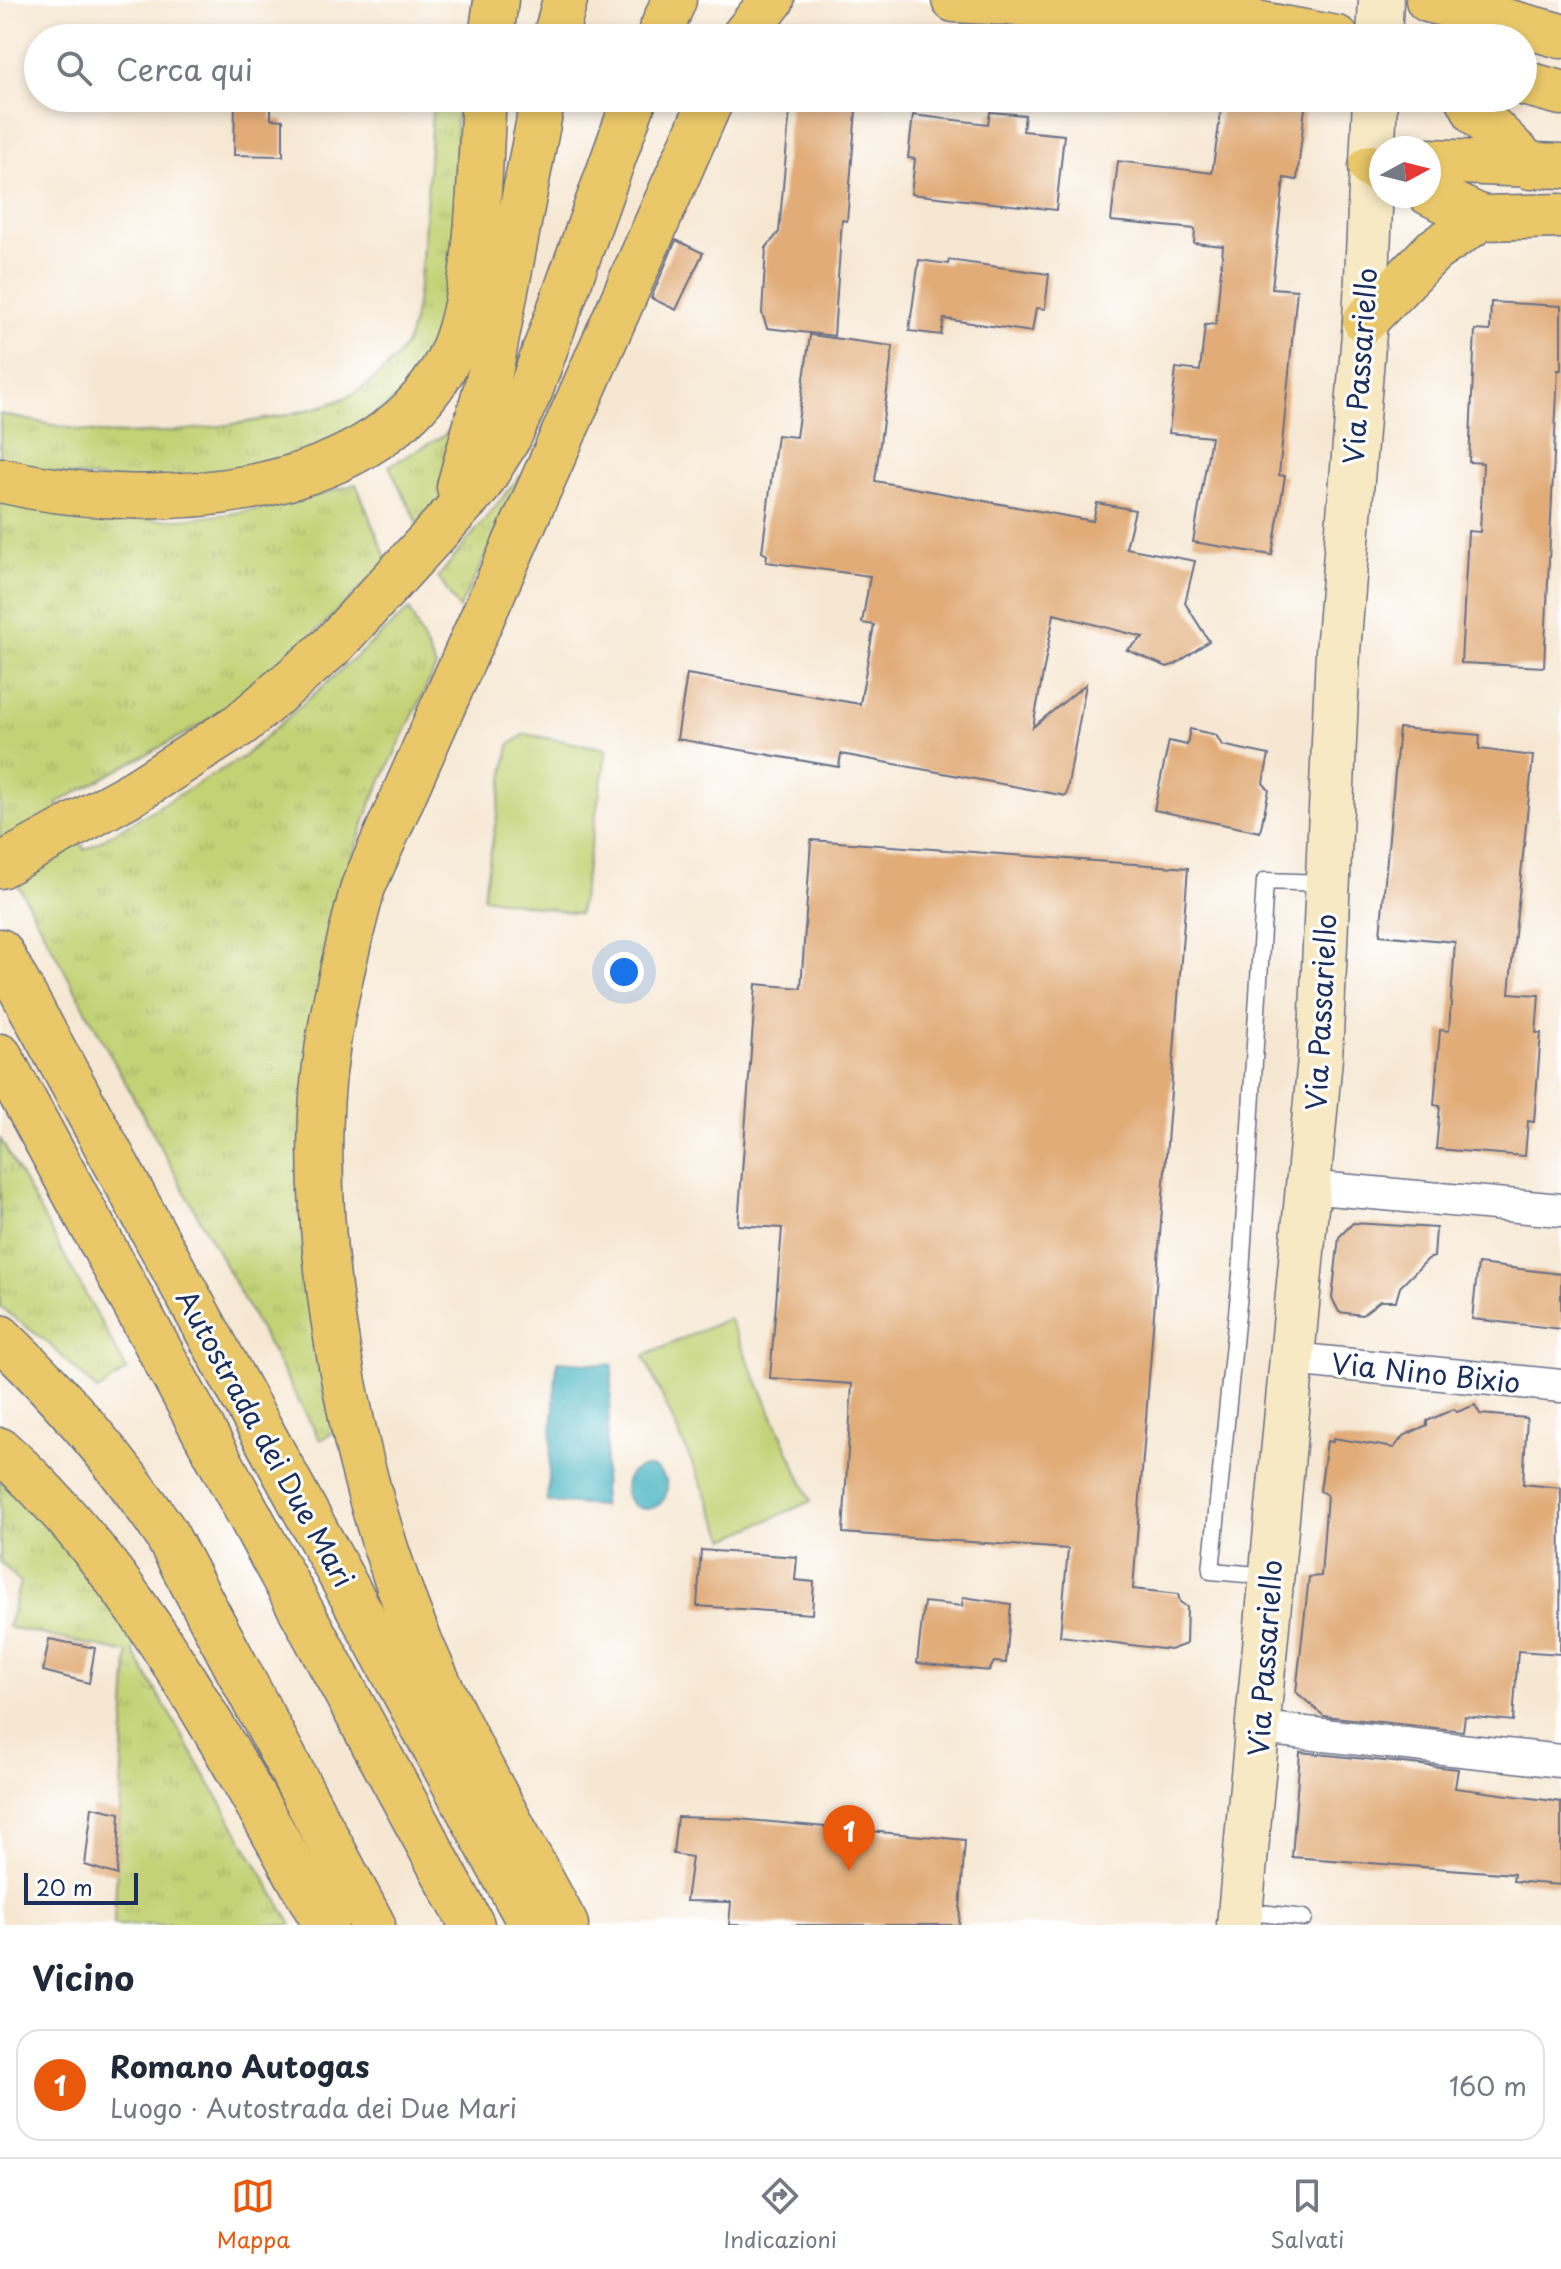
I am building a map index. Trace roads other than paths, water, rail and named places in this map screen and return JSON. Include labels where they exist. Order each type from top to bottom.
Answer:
[{"type":"highway","points":[[493,24],[496,0]]},
{"type":"highway","points":[[559,24],[565,0]]},
{"type":"highway","points":[[664,24],[674,0]]},
{"type":"highway","points":[[748,24],[760,0]]},
{"type":"highway","points":[[752,24],[772,0]]},
{"type":"highway","points":[[954,0],[1212,15],[1261,24]]},
{"type":"highway","points":[[1417,0],[1429,24]]},
{"type":"highway","points":[[1428,0],[1517,24]]},
{"type":"highway","points":[[1537,30],[1561,36]]},
{"type":"highway","points":[[1537,87],[1561,93]]},
{"type":"highway","points":[[0,480],[38,489],[102,497],[175,498],[248,487],[304,472],[359,451],[395,426],[425,396],[448,360],[462,316],[473,253],[483,112]]},
{"type":"highway","points":[[444,523],[464,475],[484,399],[540,112]]},
{"type":"highway","points":[[0,866],[192,758],[294,681],[382,594],[478,487],[509,437],[531,389],[630,112]]},
{"type":"highway","points":[[566,1925],[436,1677],[395,1572],[347,1392],[322,1189],[321,1112],[344,961],[363,887],[391,816],[706,112]]},
{"type":"highway","points":[[1475,112],[1546,167]]},
{"type":"highway","points":[[1441,160],[1546,167]]},
{"type":"highway","points":[[1441,199],[1482,218],[1561,216]]},
{"type":"highway","points":[[1365,321],[1433,251],[1482,218]]},
{"type":"highway","name":"Autostrada dei Due Mari","points":[[0,951],[531,1925]]},
{"type":"highway","name":"Autostrada dei Due Mari","points":[[0,1056],[472,1925]]},
{"type":"highway","points":[[0,1117],[98,1300],[449,1881]]},
{"type":"highway","points":[[0,1337],[66,1402],[125,1472],[165,1532],[373,1925]]},
{"type":"highway","points":[[0,1450],[37,1483],[91,1543],[142,1617],[326,1925]]},
{"type":"street","points":[[1380,24],[1381,0]]},
{"type":"street","name":"Via Passariello","points":[[1376,112],[1377,136]]},
{"type":"street","name":"Via Passariello","points":[[1240,1918],[1320,1058],[1338,651],[1375,208]]},
{"type":"street","points":[[1307,1187],[1561,1210]]},
{"type":"street","name":"Via Nino Bixio","points":[[1292,1359],[1561,1386]]},
{"type":"street","points":[[1260,1728],[1561,1761]]},
{"type":"lane","points":[[1270,1576],[1211,1571],[1241,1274],[1265,881],[1327,883]]},
{"type":"lane","points":[[1240,1918],[1304,1918]]},
{"type":"water","points":[[557,1361],[613,1365],[602,1506],[547,1502]]},
{"type":"water","points":[[646,1467],[661,1473],[667,1488],[661,1503],[646,1509],[631,1503],[625,1488],[631,1473]]},
{"type":"place","name":"Romano Autogas","points":[[849,1871]]}]
